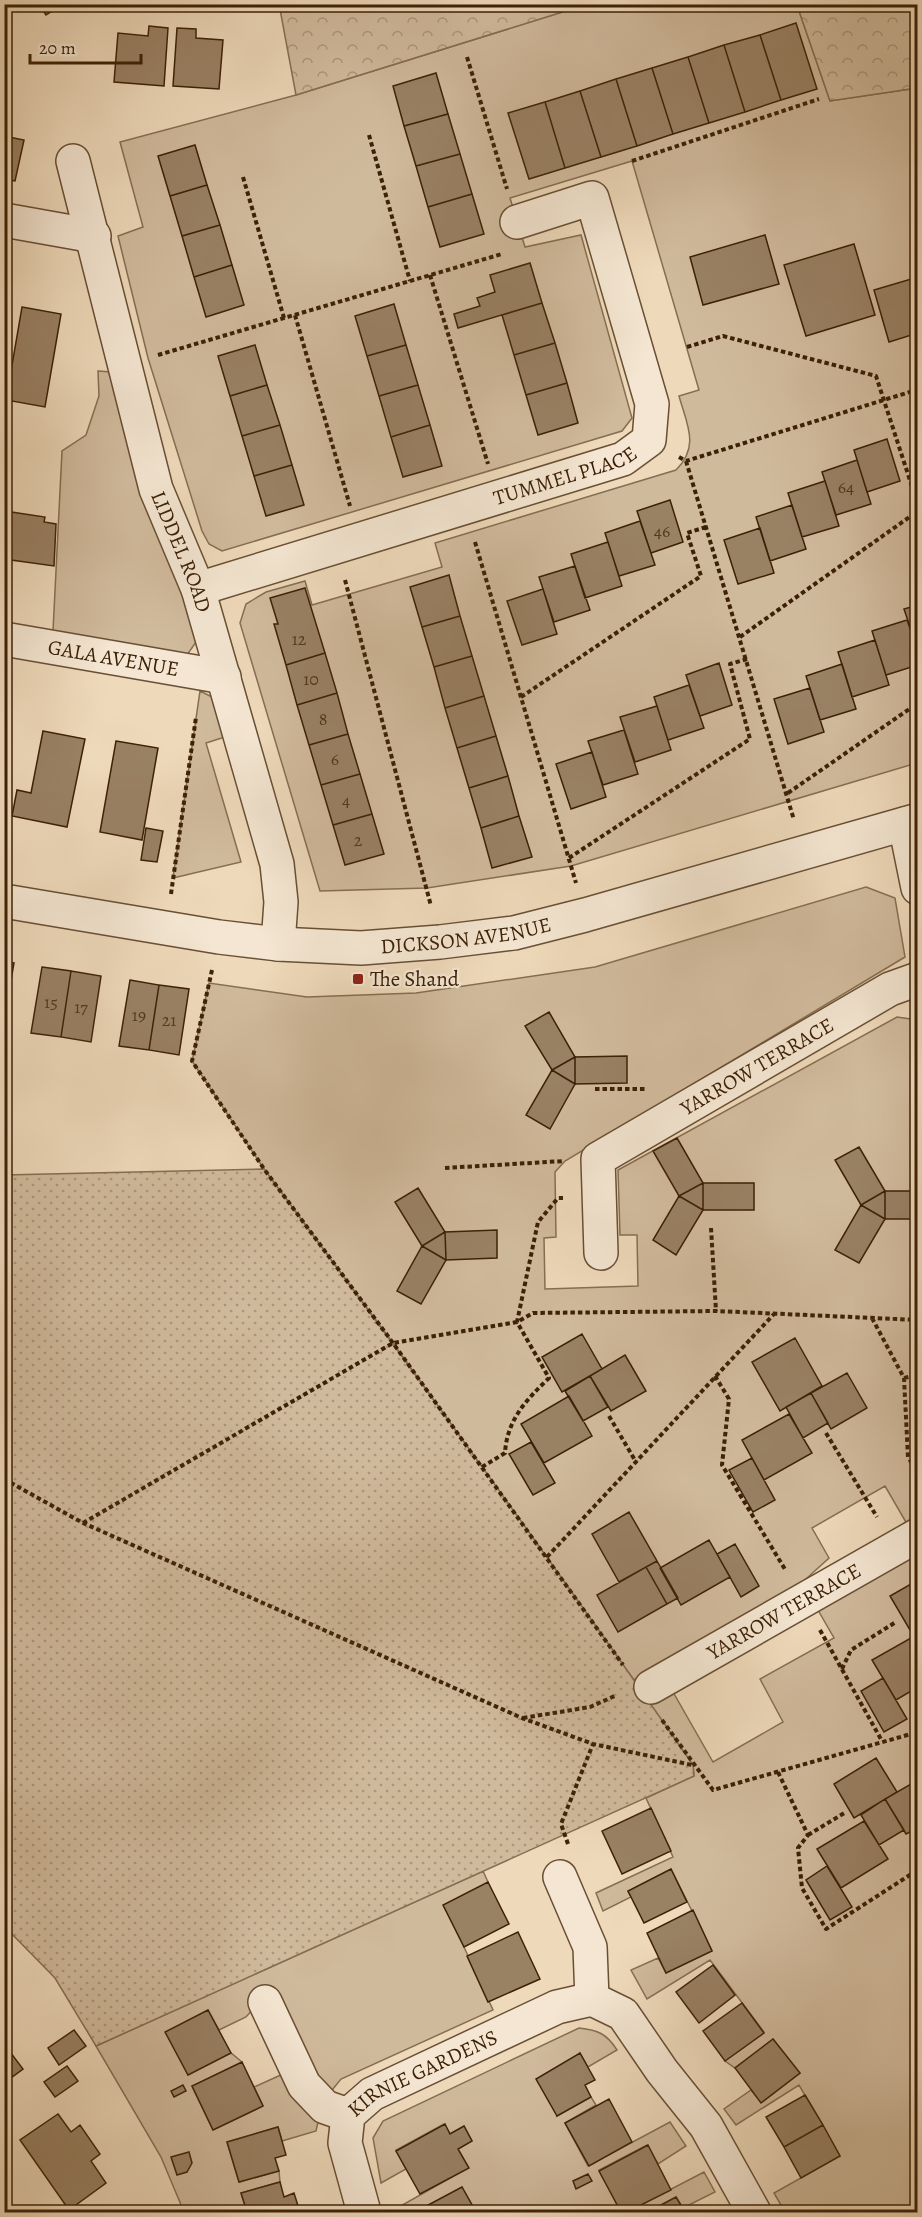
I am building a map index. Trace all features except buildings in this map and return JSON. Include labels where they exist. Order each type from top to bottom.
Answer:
[{"type":"street","name":"LIDDEL ROAD","points":[[73,161],[94,236],[156,489],[198,589],[277,864],[281,902],[278,944]]},
{"type":"street","name":"TUMMEL PLACE","points":[[198,589],[623,459],[649,440],[652,404],[592,198],[513,210]]},
{"type":"street","points":[[4,220],[94,236]]},
{"type":"street","name":"GALA AVENUE","points":[[4,639],[224,677]]},
{"type":"street","points":[[911,822],[918,888]]},
{"type":"street","name":"DICKSON AVENUE","points":[[4,901],[219,937],[278,944],[361,948],[514,933],[911,822]]},
{"type":"street","name":"YARROW TERRACE","points":[[598,1159],[890,989],[918,979]]},
{"type":"street","points":[[598,1159],[601,1253]]},
{"type":"street","name":"YARROW TERRACE","points":[[644,1686],[804,1600],[906,1541]]},
{"type":"street","points":[[560,1877],[590,1947],[592,1999],[623,2014],[662,2071],[706,2126],[754,2212]]},
{"type":"street","name":"KIRNIE GARDENS","points":[[364,2212],[345,2143],[348,2115],[372,2094],[557,2007],[592,1999]]},
{"type":"street","points":[[265,2002],[304,2085],[325,2107],[348,2115]]},
{"type":"path","points":[[467,57],[513,210]]},
{"type":"path","points":[[632,161],[819,99]]},
{"type":"path","points":[[369,135],[410,281]]},
{"type":"path","points":[[243,177],[284,318]]},
{"type":"path","points":[[126,364],[504,253]]},
{"type":"path","points":[[430,275],[486,458]]},
{"type":"path","points":[[295,315],[347,497]]},
{"type":"path","points":[[687,347],[723,336],[876,376],[918,505]]},
{"type":"path","points":[[686,461],[885,399],[914,391],[918,394]]},
{"type":"path","points":[[649,440],[686,461],[790,801]]},
{"type":"path","points":[[465,506],[571,866]]},
{"type":"path","points":[[740,637],[918,511]]},
{"type":"path","points":[[521,697],[701,576],[687,533],[706,527]]},
{"type":"path","points":[[349,595],[427,888]]},
{"type":"path","points":[[569,858],[750,739],[730,664],[747,659]]},
{"type":"path","points":[[166,927],[200,691],[224,677]]},
{"type":"path","points":[[788,793],[918,703]]},
{"type":"path","points":[[219,937],[192,1061],[264,1169],[644,1686],[693,1765],[713,1790],[918,1732]]},
{"type":"path","points":[[445,1168],[598,1159]]},
{"type":"path","points":[[482,1467],[505,1452],[506,1434],[522,1404],[549,1378],[517,1322],[538,1222],[558,1198],[600,1196]]},
{"type":"path","points":[[711,1228],[716,1311]]},
{"type":"path","points":[[83,1522],[393,1343],[517,1322],[533,1313],[716,1311],[918,1320]]},
{"type":"path","points":[[547,1557],[775,1313]]},
{"type":"path","points":[[872,1318],[904,1378],[908,1457],[918,1473]]},
{"type":"path","points":[[904,1378],[918,1375]]},
{"type":"path","points":[[715,1376],[729,1399],[722,1465],[804,1600],[882,1742]]},
{"type":"path","points":[[609,1416],[636,1462]]},
{"type":"path","points":[[826,1433],[906,1541]]},
{"type":"path","points":[[4,1479],[83,1522],[522,1718],[593,1744],[693,1765]]},
{"type":"path","points":[[842,1670],[851,1650],[897,1622]]},
{"type":"path","points":[[522,1718],[590,1707],[644,1686]]},
{"type":"path","points":[[560,1877],[574,1858],[561,1824],[593,1744]]},
{"type":"path","points":[[778,1772],[808,1835]]},
{"type":"path","points":[[846,1812],[808,1835],[798,1848],[802,1888],[826,1929],[913,1873],[918,1875]]},
{"type":"green space","points":[[279,4],[585,4],[585,5],[296,95]]},
{"type":"green space","points":[[585,5],[797,5],[830,101],[917,88],[918,390],[914,391],[918,406],[917,763],[571,866],[427,888],[320,891],[240,623],[246,604],[266,592],[305,581],[312,605],[442,567],[435,543],[676,470],[688,452],[690,444],[688,426],[679,396],[699,390],[632,161],[510,198],[525,247],[581,235],[632,418],[622,431],[222,551],[209,544],[202,531],[148,358],[118,236],[143,227],[120,142],[296,95]]},
{"type":"green space","points":[[797,5],[917,5],[917,88],[830,101]]},
{"type":"green space","points":[[98,371],[111,372],[201,635],[187,655],[53,631],[62,451],[86,435],[99,396]]},
{"type":"green space","points":[[200,691],[216,699],[228,736],[206,743],[241,862],[173,878]]},
{"type":"green space","points":[[866,887],[895,898],[905,957],[565,1161],[555,1172],[556,1237],[544,1238],[545,1289],[638,1286],[637,1235],[620,1235],[618,1170],[897,1017],[917,1020],[917,1518],[907,1524],[885,1486],[812,1528],[829,1558],[796,1588],[634,1680],[393,1343],[264,1169],[192,1061],[209,983],[307,997],[416,993],[595,967]]},
{"type":"green space","points":[[264,1169],[588,1615],[693,1765],[694,1776],[96,2046],[55,1978],[5,1927],[4,1175]]},
{"type":"green space","points":[[917,1554],[917,2212],[785,2212],[774,2193],[840,2156],[799,2085],[736,2125],[724,2109],[751,2090],[761,2102],[800,2073],[773,2039],[735,2068],[725,2061],[764,2032],[710,1960],[647,1999],[631,1970],[658,1958],[666,1973],[712,1951],[671,1869],[628,1891],[631,1897],[603,1911],[596,1893],[673,1857],[646,1798],[694,1776],[693,1765],[651,1705],[673,1692],[713,1762],[783,1722],[760,1679],[834,1638],[818,1610]]},
{"type":"green space","points":[[483,1871],[488,1882],[464,1947],[493,2010],[341,2079],[328,2095],[315,2081],[272,1988],[246,2017],[219,2030],[208,2010],[166,2032],[188,2075],[231,2053],[242,2062],[192,2086],[213,2130],[263,2106],[254,2087],[283,2074],[319,2118],[316,2131],[282,2141],[278,2127],[227,2142],[239,2182],[279,2171],[280,2182],[241,2193],[247,2212],[184,2212],[161,2157],[96,2046]]},
{"type":"green space","points":[[579,2028],[601,2034],[610,2040],[617,2050],[588,2067],[580,2053],[557,2116],[591,2097],[596,2105],[565,2123],[588,2166],[670,2122],[686,2146],[658,2164],[647,2145],[599,2170],[621,2212],[476,2212],[462,2187],[416,2212],[390,2212],[468,2168],[458,2149],[472,2141],[464,2126],[450,2134],[444,2124],[396,2150],[406,2169],[381,2183],[373,2138],[383,2121]]},
{"type":"green space","points":[[704,2172],[715,2192],[683,2208],[676,2197],[648,2212],[627,2212]]},
{"type":"place","name":"The Shand","points":[[358,979]]}]
